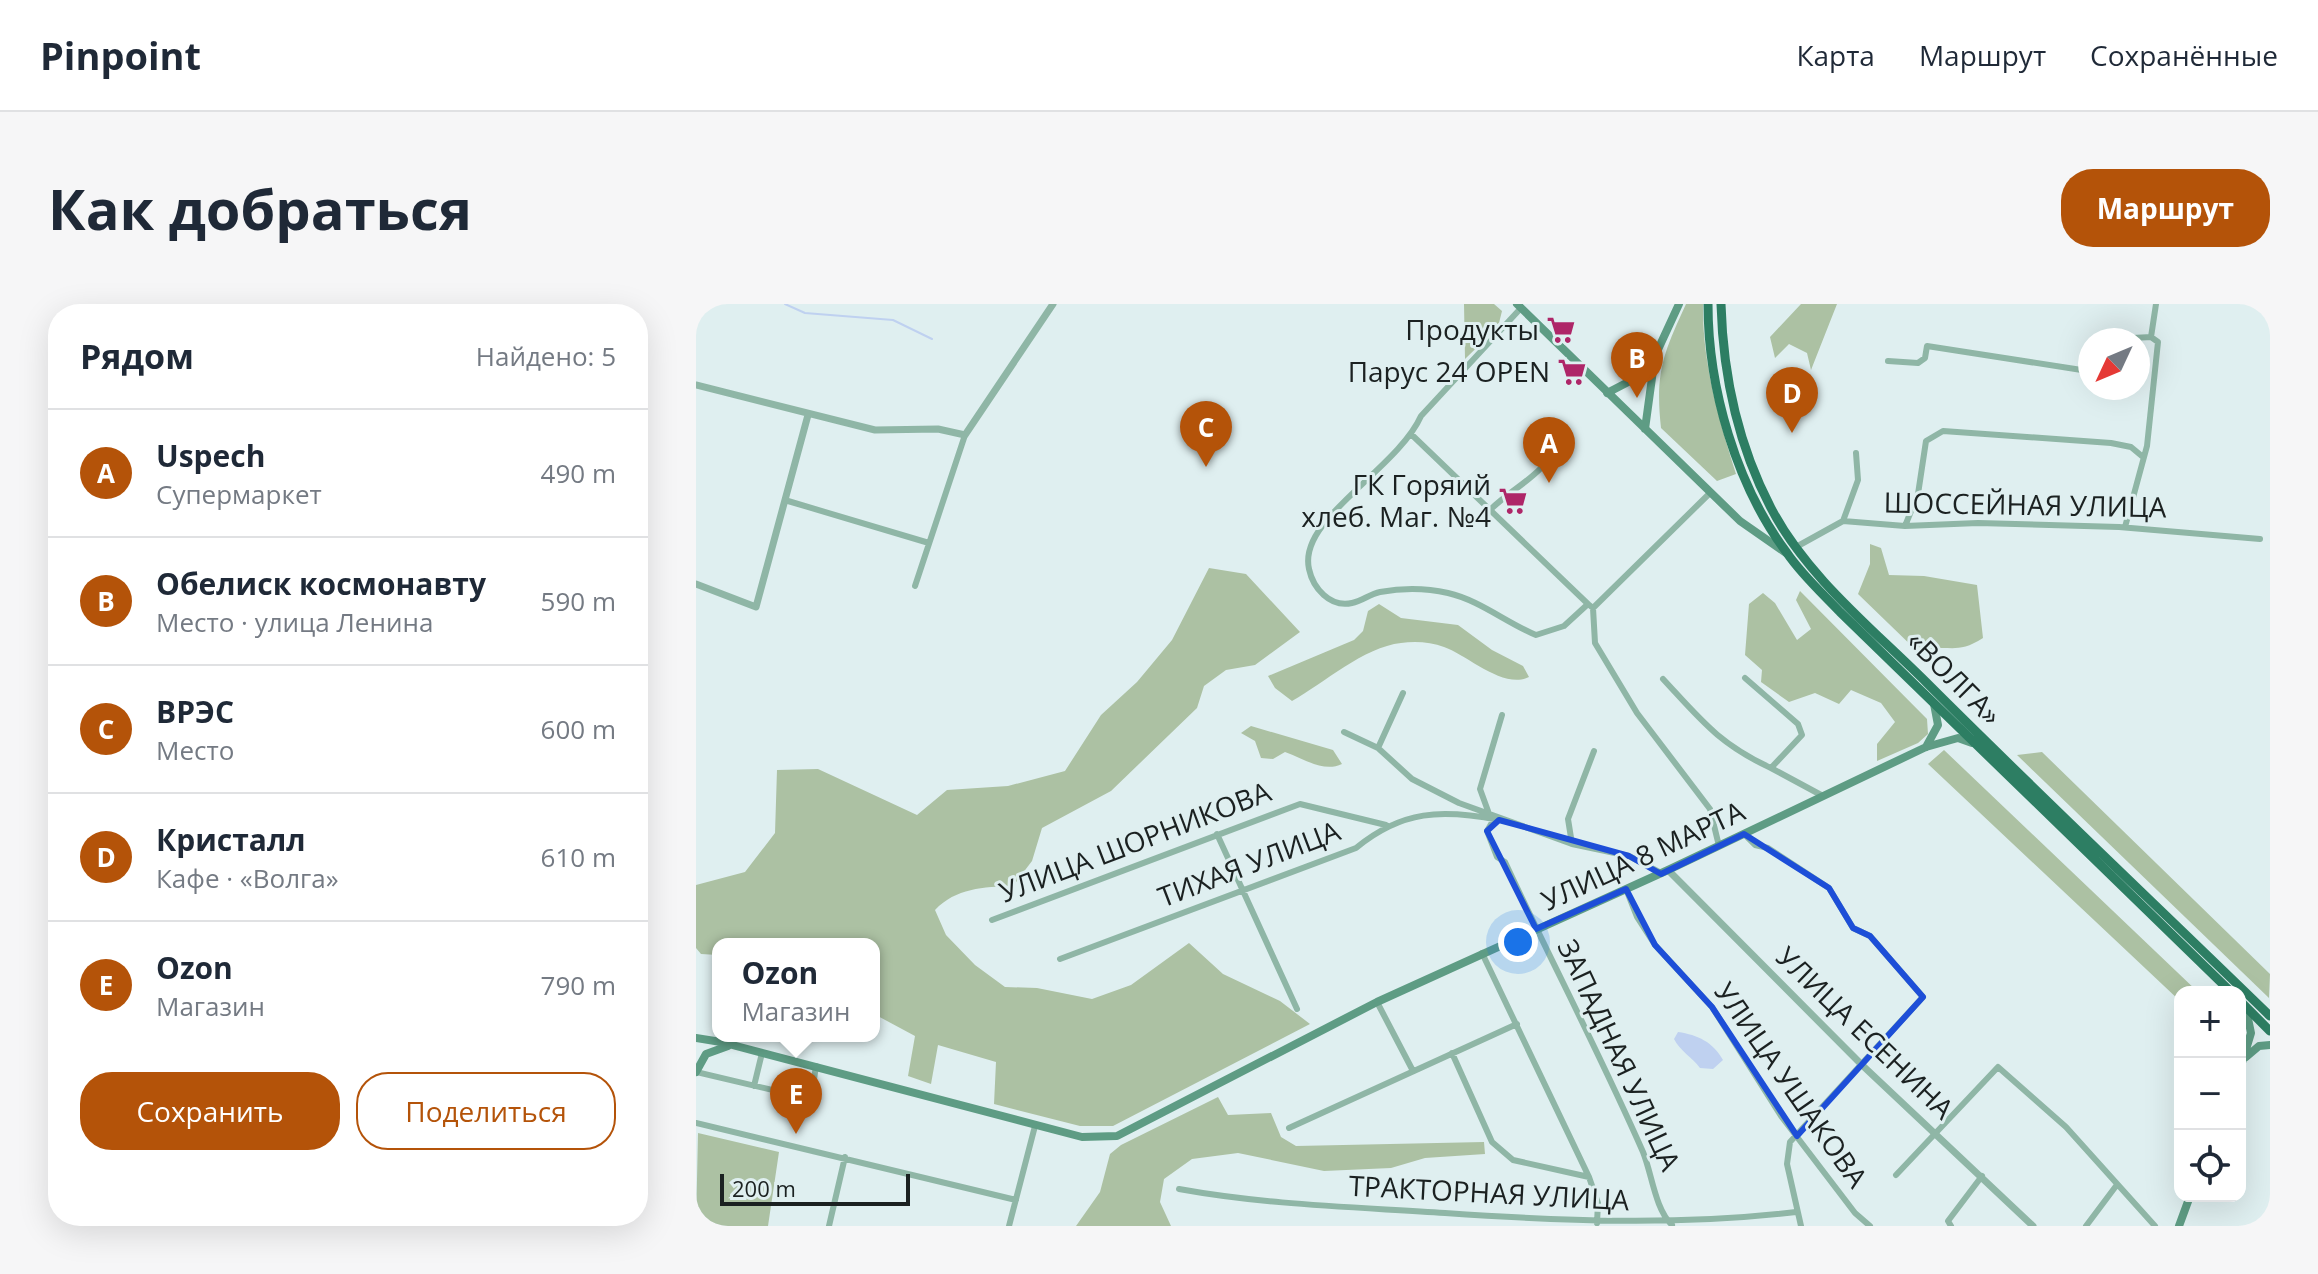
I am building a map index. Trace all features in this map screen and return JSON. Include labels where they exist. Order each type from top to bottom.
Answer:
[{"type":"highway","name":"«ВОЛГА»","points":[[1708,304],[1712,364],[1724,415],[1757,504],[1786,553],[1840,612],[2225,986]]},
{"type":"highway","name":"«ВОЛГА»","points":[[1721,304],[1724,356],[1735,411],[1765,496],[1796,547],[1964,720],[2270,1016]]},
{"type":"highway","points":[[2246,1008],[2270,1031]]},
{"type":"main road","points":[[1645,429],[1655,356],[1679,304]]},
{"type":"main road","points":[[1519,306],[1710,493],[1748,527],[1786,553]]},
{"type":"main road","points":[[1607,393],[1634,379],[1655,356]]},
{"type":"main road","points":[[1634,379],[1644,379],[1650,386]]},
{"type":"main road","points":[[1926,747],[1938,725],[1934,703]]},
{"type":"main road","name":"УЛИЦА 8 МАРТА","points":[[1035,1126],[1082,1137],[1117,1136],[1377,1002],[1664,872],[1926,747],[1958,738],[1976,745]]},
{"type":"main road","points":[[2246,1017],[2251,1033],[2246,1053]]},
{"type":"main road","points":[[696,1038],[711,1039],[712,1050]]},
{"type":"main road","points":[[722,1042],[1035,1126]]},
{"type":"main road","points":[[696,1072],[701,1061],[712,1050],[732,1045]]},
{"type":"main road","points":[[2246,1056],[2259,1046],[2270,1045]]},
{"type":"main road","points":[[2179,1226],[2188,1202]]},
{"type":"street","points":[[915,586],[965,435],[1053,304]]},
{"type":"street","points":[[2125,527],[2143,457],[2157,362],[2158,342],[2151,337],[2156,304]]},
{"type":"street","points":[[1519,306],[1421,416],[1412,435],[1369,475],[1317,532],[1306,558],[1312,583],[1331,601],[1349,604],[1378,593],[1425,589],[1452,594],[1536,635],[1564,626],[1590,606],[1710,493]]},
{"type":"street","points":[[1888,361],[1918,363],[1925,358],[1927,346],[2078,369]]},
{"type":"street","points":[[696,385],[875,430],[938,429],[965,435]]},
{"type":"street","points":[[696,584],[756,607],[788,501],[808,415]]},
{"type":"street","points":[[1905,526],[1918,494],[1926,441],[1943,431],[2111,443],[2131,447],[2143,457]]},
{"type":"street","points":[[1412,435],[1590,606],[1595,643],[1637,713],[1710,809],[1719,846]]},
{"type":"street","points":[[1843,521],[1858,480],[1856,453]]},
{"type":"street","points":[[1490,510],[1510,489],[1527,483],[1542,467]]},
{"type":"street","points":[[788,501],[929,543]]},
{"type":"street","name":"ШОССЕЙНАЯ УЛИЦА","points":[[1796,547],[1843,521],[1905,526],[1978,523],[2125,527],[2260,539]]},
{"type":"street","points":[[1745,678],[1798,724],[1802,735],[1771,768]]},
{"type":"street","points":[[1663,679],[1736,752],[1823,796]]},
{"type":"street","points":[[1378,748],[1403,693]]},
{"type":"street","points":[[1488,811],[1480,789],[1502,715]]},
{"type":"street","points":[[1344,732],[1378,748],[1412,779],[1459,803],[1572,844],[1629,856],[1664,872]]},
{"type":"street","points":[[1572,844],[1568,819],[1594,751]]},
{"type":"street","name":"УЛИЦА ШОРНИКОВА","points":[[992,920],[1300,804],[1386,825]]},
{"type":"street","name":"ТИХАЯ УЛИЦА","points":[[1060,959],[1356,848],[1386,825],[1411,816],[1438,814],[1497,819]]},
{"type":"street","name":"ЗАПАДНАЯ УЛИЦА","points":[[1497,819],[1487,831],[1497,857],[1505,862],[1600,1054],[1653,1176],[1663,1217],[1672,1226]]},
{"type":"street","points":[[1217,834],[1297,1009]]},
{"type":"street","points":[[1744,834],[1755,845],[1768,848],[1829,888],[1853,928],[1870,936],[1921,992],[1918,1006],[1828,1097],[1787,1152],[1801,1226]]},
{"type":"street","name":"УЛИЦА ЕСЕНИНА","points":[[1664,872],[2033,1226]]},
{"type":"street","name":"УЛИЦА УШАКОВА","points":[[1626,889],[1655,945],[1712,1007],[1745,1062],[1797,1136],[1855,1213],[1870,1226]]},
{"type":"street","points":[[1482,953],[1589,1177],[1598,1203],[1597,1223]]},
{"type":"street","points":[[1377,1002],[1413,1071]]},
{"type":"street","points":[[1289,1128],[1517,1024]]},
{"type":"street","points":[[754,1086],[762,1053]]},
{"type":"street","points":[[1452,1053],[1492,1142],[1513,1160],[1589,1177]]},
{"type":"street","points":[[696,1072],[811,1099],[816,1066]]},
{"type":"street","points":[[1896,1175],[1998,1067],[2066,1127],[2155,1226]]},
{"type":"street","points":[[696,1123],[1016,1200]]},
{"type":"street","points":[[1009,1226],[1035,1126]]},
{"type":"street","points":[[829,1226],[845,1157]]},
{"type":"street","points":[[1951,1226],[1948,1221],[1982,1176]]},
{"type":"street","points":[[2086,1226],[2116,1186]]},
{"type":"street","name":"ТРАКТОРНАЯ УЛИЦА","points":[[1179,1189],[1227,1198],[1672,1226],[1739,1223],[1796,1212]]},
{"type":"street","points":[[1465,1226],[1466,1215]]},
{"type":"highlighted area","points":[[1499,820],[1629,856],[1661,874],[1744,834],[1829,888],[1853,928],[1870,936],[1923,997],[1797,1136],[1712,1007],[1655,945],[1626,889],[1536,929],[1487,831]]},
{"type":"green space","points":[[1464,304],[1494,304],[1502,311],[1498,327],[1465,359]]},
{"type":"green space","points":[[1686,304],[1703,304],[1709,369],[1736,474],[1717,481],[1661,428],[1660,378]]},
{"type":"green space","points":[[1801,304],[1837,304],[1811,370],[1807,353],[1789,344],[1775,358],[1770,337]]},
{"type":"green space","points":[[1870,544],[1881,548],[1889,575],[1924,576],[1977,585],[1983,638],[1965,647],[1937,648],[1919,653],[1858,594],[1870,564]]},
{"type":"green space","points":[[1209,568],[1246,574],[1300,632],[1255,665],[1226,670],[1204,686],[1197,708],[1111,791],[1042,828],[1032,861],[1013,886],[961,893],[935,910],[946,935],[975,965],[1005,987],[1037,988],[1092,999],[1131,985],[1189,943],[1223,974],[1280,1001],[1310,1024],[1113,1126],[1080,1126],[994,1104],[996,1062],[938,1045],[931,1084],[908,1076],[915,1036],[880,1017],[880,938],[712,938],[712,955],[701,954],[696,948],[696,885],[745,872],[775,833],[777,770],[818,769],[917,815],[947,790],[1008,786],[1065,771],[1101,715],[1137,682],[1172,640]]},
{"type":"green space","points":[[1800,591],[1927,719],[1928,734],[1918,743],[1877,761],[1877,744],[1895,722],[1881,703],[1851,690],[1839,704],[1815,693],[1789,702],[1761,682],[1762,670],[1745,655],[1749,604],[1763,593],[1775,603],[1797,640],[1811,629],[1796,600]]},
{"type":"green space","points":[[1379,604],[1401,618],[1458,625],[1492,650],[1523,666],[1529,677],[1508,679],[1444,647],[1412,642],[1373,651],[1292,701],[1275,688],[1268,676],[1354,640],[1363,631],[1368,611]]},
{"type":"green space","points":[[1251,726],[1333,750],[1342,764],[1320,766],[1285,752],[1273,759],[1261,758],[1255,741],[1241,733]]},
{"type":"green space","points":[[1944,750],[2192,986],[2174,986],[2174,995],[1928,764]]},
{"type":"green space","points":[[2042,752],[2270,974],[2269,998],[2017,755]]},
{"type":"green space","points":[[1218,1097],[1228,1115],[1271,1113],[1281,1137],[1296,1146],[1484,1142],[1485,1154],[1425,1158],[1391,1168],[1324,1171],[1238,1153],[1192,1159],[1164,1179],[1160,1202],[1171,1226],[1076,1226],[1100,1192],[1110,1154],[1121,1145]]},
{"type":"green space","points":[[698,1133],[779,1152],[768,1226],[696,1226]]},
{"type":"water","points":[[1678,1032],[1704,1040],[1715,1048],[1723,1060],[1713,1069],[1700,1068],[1674,1039]]},
{"type":"waterway","points":[[785,304],[805,313],[893,320],[932,339]]},
{"type":"place","name":"Продукты","points":[[1561,330]]},
{"type":"place","name":"Парус 24 OPEN","points":[[1572,372]]},
{"type":"place","name":"Обелиск космонавту","points":[[1637,398]]},
{"type":"place","name":"Кристалл","points":[[1792,433]]},
{"type":"place","name":"ВРЭС","points":[[1206,467]]},
{"type":"place","name":"Uspech","points":[[1549,483]]},
{"type":"place","name":"ГК Горяий хлеб. Маг. №4","points":[[1513,501]]},
{"type":"place","name":"Ozon","points":[[796,1134]]}]
